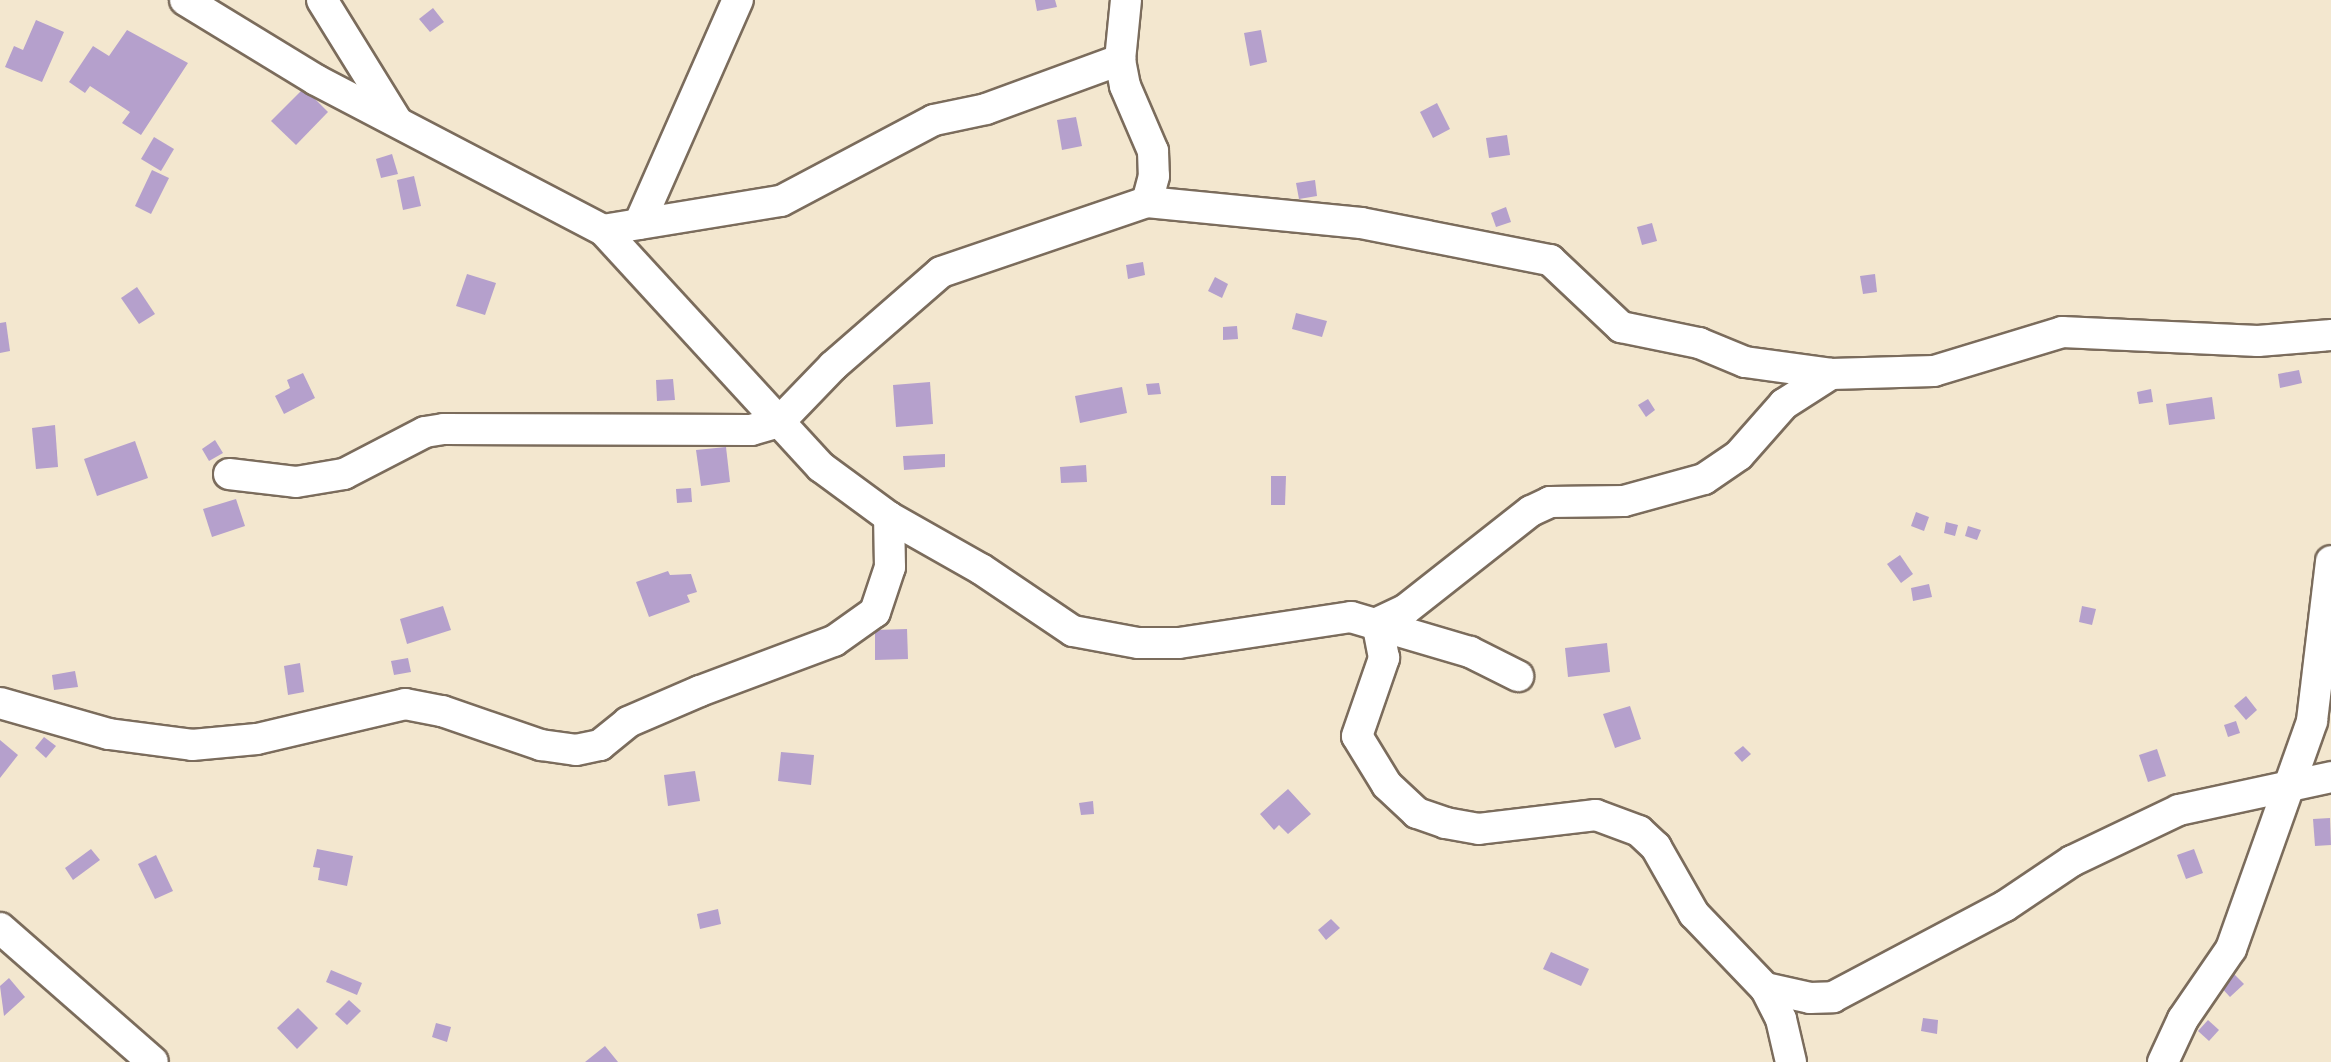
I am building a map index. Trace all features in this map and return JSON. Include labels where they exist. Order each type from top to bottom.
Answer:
[{"type":"street","points":[[185,0],[316,80],[603,230],[821,467],[889,517],[981,569],[1073,631],[1138,643],[1179,643],[1351,617],[1470,652],[1518,676]]},
{"type":"street","points":[[322,0],[397,122]]},
{"type":"street","points":[[639,224],[738,0]]},
{"type":"street","points":[[1126,0],[1120,60],[1125,86],[1153,151],[1154,176],[1147,202]]},
{"type":"street","points":[[603,230],[781,201],[934,120],[986,109],[1120,60]]},
{"type":"street","points":[[229,474],[296,482],[344,474],[425,432],[444,429],[625,427],[711,433],[779,422],[833,366],[941,272],[1147,202],[1361,223],[1550,260],[1621,327],[1699,343],[1745,362],[1831,374],[1934,371],[2062,332],[2258,341],[2331,335]]},
{"type":"street","points":[[1377,623],[1405,610],[1541,506],[1574,500],[1624,501],[1704,479],[1739,455],[1784,404],[1831,374]]},
{"type":"street","points":[[0,703],[109,734],[192,745],[257,739],[405,704],[541,745],[576,750],[600,745],[628,722],[700,691],[834,641],[875,612],[890,567],[889,517]]},
{"type":"street","points":[[2163,1062],[2183,1019],[2231,949],[2319,691],[2331,561]]},
{"type":"street","points":[[1377,623],[1384,658],[1357,736],[1379,774],[1417,813],[1479,829],[1596,815],[1618,820],[1656,847],[1694,914],[1765,988],[1781,1019],[1791,1062]]},
{"type":"street","points":[[1765,988],[1810,998],[1833,997],[2005,906],[2072,861],[2165,817],[2235,794],[2331,777]]},
{"type":"street","points":[[0,928],[153,1062]]},
{"type":"street","points":[[117,1031],[123,1062]]},
{"type":"building","points":[[1035,0],[1055,0],[1057,7],[1037,11]]},
{"type":"building","points":[[433,8],[444,22],[430,32],[419,19]]},
{"type":"building","points":[[36,20],[64,32],[42,82],[5,67],[14,46],[23,50]]},
{"type":"building","points":[[127,30],[188,63],[141,135],[122,123],[130,112],[90,86],[85,93],[69,82],[93,46],[109,56]]},
{"type":"building","points":[[1261,30],[1267,62],[1250,66],[1244,33]]},
{"type":"building","points":[[304,88],[328,112],[296,145],[271,121]]},
{"type":"building","points":[[1437,103],[1450,129],[1433,138],[1420,112]]},
{"type":"building","points":[[1076,117],[1082,146],[1062,150],[1057,120]]},
{"type":"building","points":[[1507,135],[1510,155],[1489,158],[1486,138]]},
{"type":"building","points":[[154,137],[174,149],[161,171],[141,159]]},
{"type":"building","points":[[392,154],[398,174],[381,178],[376,159]]},
{"type":"building","points":[[152,170],[169,178],[151,214],[135,206]]},
{"type":"building","points":[[414,176],[421,206],[403,210],[397,180]]},
{"type":"building","points":[[1315,180],[1317,196],[1299,199],[1296,183]]},
{"type":"building","points":[[1506,207],[1511,222],[1496,227],[1491,213]]},
{"type":"building","points":[[1652,223],[1657,241],[1642,245],[1637,227]]},
{"type":"building","points":[[1143,262],[1145,275],[1128,279],[1126,265]]},
{"type":"building","points":[[467,274],[496,283],[485,315],[456,306]]},
{"type":"building","points":[[1875,274],[1877,292],[1863,294],[1860,276]]},
{"type":"building","points":[[1215,277],[1228,284],[1222,298],[1208,291]]},
{"type":"building","points":[[137,287],[155,314],[139,324],[121,298]]},
{"type":"building","points":[[1296,313],[1327,321],[1322,337],[1292,329]]},
{"type":"building","points":[[6,322],[10,351],[0,353],[0,323]]},
{"type":"building","points":[[1237,326],[1238,339],[1223,340],[1223,327]]},
{"type":"building","points":[[2299,370],[2302,383],[2280,388],[2278,374]]},
{"type":"building","points":[[303,373],[315,398],[284,414],[275,396],[290,388],[287,380]]},
{"type":"building","points":[[673,379],[675,400],[657,401],[656,380]]},
{"type":"building","points":[[930,382],[933,424],[896,427],[893,385]]},
{"type":"building","points":[[1159,383],[1161,394],[1148,395],[1146,384]]},
{"type":"building","points":[[1122,387],[1127,413],[1080,423],[1075,396]]},
{"type":"building","points":[[2151,389],[2153,402],[2139,404],[2137,392]]},
{"type":"building","points":[[2212,397],[2215,419],[2169,425],[2166,404]]},
{"type":"building","points":[[1648,399],[1655,410],[1646,417],[1638,405]]},
{"type":"building","points":[[55,425],[58,467],[36,469],[32,428]]},
{"type":"building","points":[[215,440],[223,453],[209,461],[202,449]]},
{"type":"building","points":[[135,441],[148,478],[97,496],[84,459]]},
{"type":"building","points":[[726,447],[730,482],[701,486],[696,450]]},
{"type":"building","points":[[945,454],[945,467],[904,470],[903,456]]},
{"type":"building","points":[[1086,465],[1087,482],[1061,483],[1060,467]]},
{"type":"building","points":[[1271,476],[1286,476],[1285,505],[1271,505]]},
{"type":"building","points":[[691,488],[692,502],[677,503],[676,489]]},
{"type":"building","points":[[236,499],[245,526],[212,537],[203,509]]},
{"type":"building","points":[[1916,512],[1929,517],[1924,531],[1911,526]]},
{"type":"building","points":[[1946,522],[1958,525],[1955,536],[1944,533]]},
{"type":"building","points":[[1968,526],[1981,530],[1977,540],[1965,536]]},
{"type":"building","points":[[1900,555],[1913,574],[1901,583],[1887,564]]},
{"type":"building","points":[[668,571],[670,575],[691,574],[697,592],[687,595],[690,602],[649,617],[636,582]]},
{"type":"building","points":[[1929,584],[1932,597],[1913,601],[1911,588]]},
{"type":"building","points":[[443,606],[451,630],[407,644],[400,619]]},
{"type":"building","points":[[2082,606],[2096,609],[2092,625],[2079,622]]},
{"type":"building","points":[[907,629],[908,659],[875,660],[875,630]]},
{"type":"building","points":[[1607,643],[1610,672],[1568,677],[1565,648]]},
{"type":"building","points":[[408,658],[411,672],[394,675],[391,661]]},
{"type":"building","points":[[300,663],[304,692],[288,695],[284,666]]},
{"type":"building","points":[[75,671],[78,687],[54,690],[52,675]]},
{"type":"building","points":[[2246,696],[2257,710],[2246,720],[2234,706]]},
{"type":"building","points":[[1630,706],[1641,739],[1615,748],[1603,714]]},
{"type":"building","points":[[2236,721],[2240,733],[2228,737],[2224,725]]},
{"type":"building","points":[[44,737],[56,746],[46,758],[35,748]]},
{"type":"building","points":[[0,740],[18,755],[0,778]]},
{"type":"building","points":[[1743,746],[1751,754],[1742,762],[1734,753]]},
{"type":"building","points":[[2157,749],[2166,776],[2148,782],[2139,755]]},
{"type":"building","points":[[781,752],[814,755],[811,785],[778,781]]},
{"type":"building","points":[[695,771],[700,801],[668,806],[664,775]]},
{"type":"building","points":[[1288,789],[1311,814],[1288,834],[1279,825],[1274,830],[1260,814]]},
{"type":"building","points":[[1093,801],[1094,814],[1081,815],[1079,803]]},
{"type":"building","points":[[2330,818],[2331,845],[2315,846],[2313,819]]},
{"type":"building","points":[[91,849],[100,860],[73,880],[65,868]]},
{"type":"building","points":[[317,849],[353,856],[347,886],[318,880],[320,868],[313,867]]},
{"type":"building","points":[[2194,849],[2203,873],[2186,879],[2177,855]]},
{"type":"building","points":[[156,855],[173,891],[155,899],[138,864]]},
{"type":"building","points":[[718,909],[721,924],[700,929],[697,914]]},
{"type":"building","points":[[1331,919],[1340,928],[1326,940],[1318,930]]},
{"type":"building","points":[[1551,952],[1589,969],[1581,986],[1543,969]]},
{"type":"building","points":[[331,970],[362,983],[357,995],[326,982]]},
{"type":"building","points":[[2231,971],[2244,984],[2230,997],[2218,984]]},
{"type":"building","points":[[9,978],[25,997],[4,1016],[0,986]]},
{"type":"building","points":[[349,1000],[361,1011],[347,1025],[335,1014]]},
{"type":"building","points":[[298,1008],[318,1028],[297,1049],[277,1028]]},
{"type":"building","points":[[1923,1018],[1938,1020],[1937,1034],[1921,1031]]},
{"type":"building","points":[[2208,1020],[2219,1030],[2209,1041],[2198,1031]]},
{"type":"building","points":[[436,1023],[451,1027],[447,1042],[432,1037]]},
{"type":"building","points":[[605,1046],[618,1062],[585,1062]]}]
